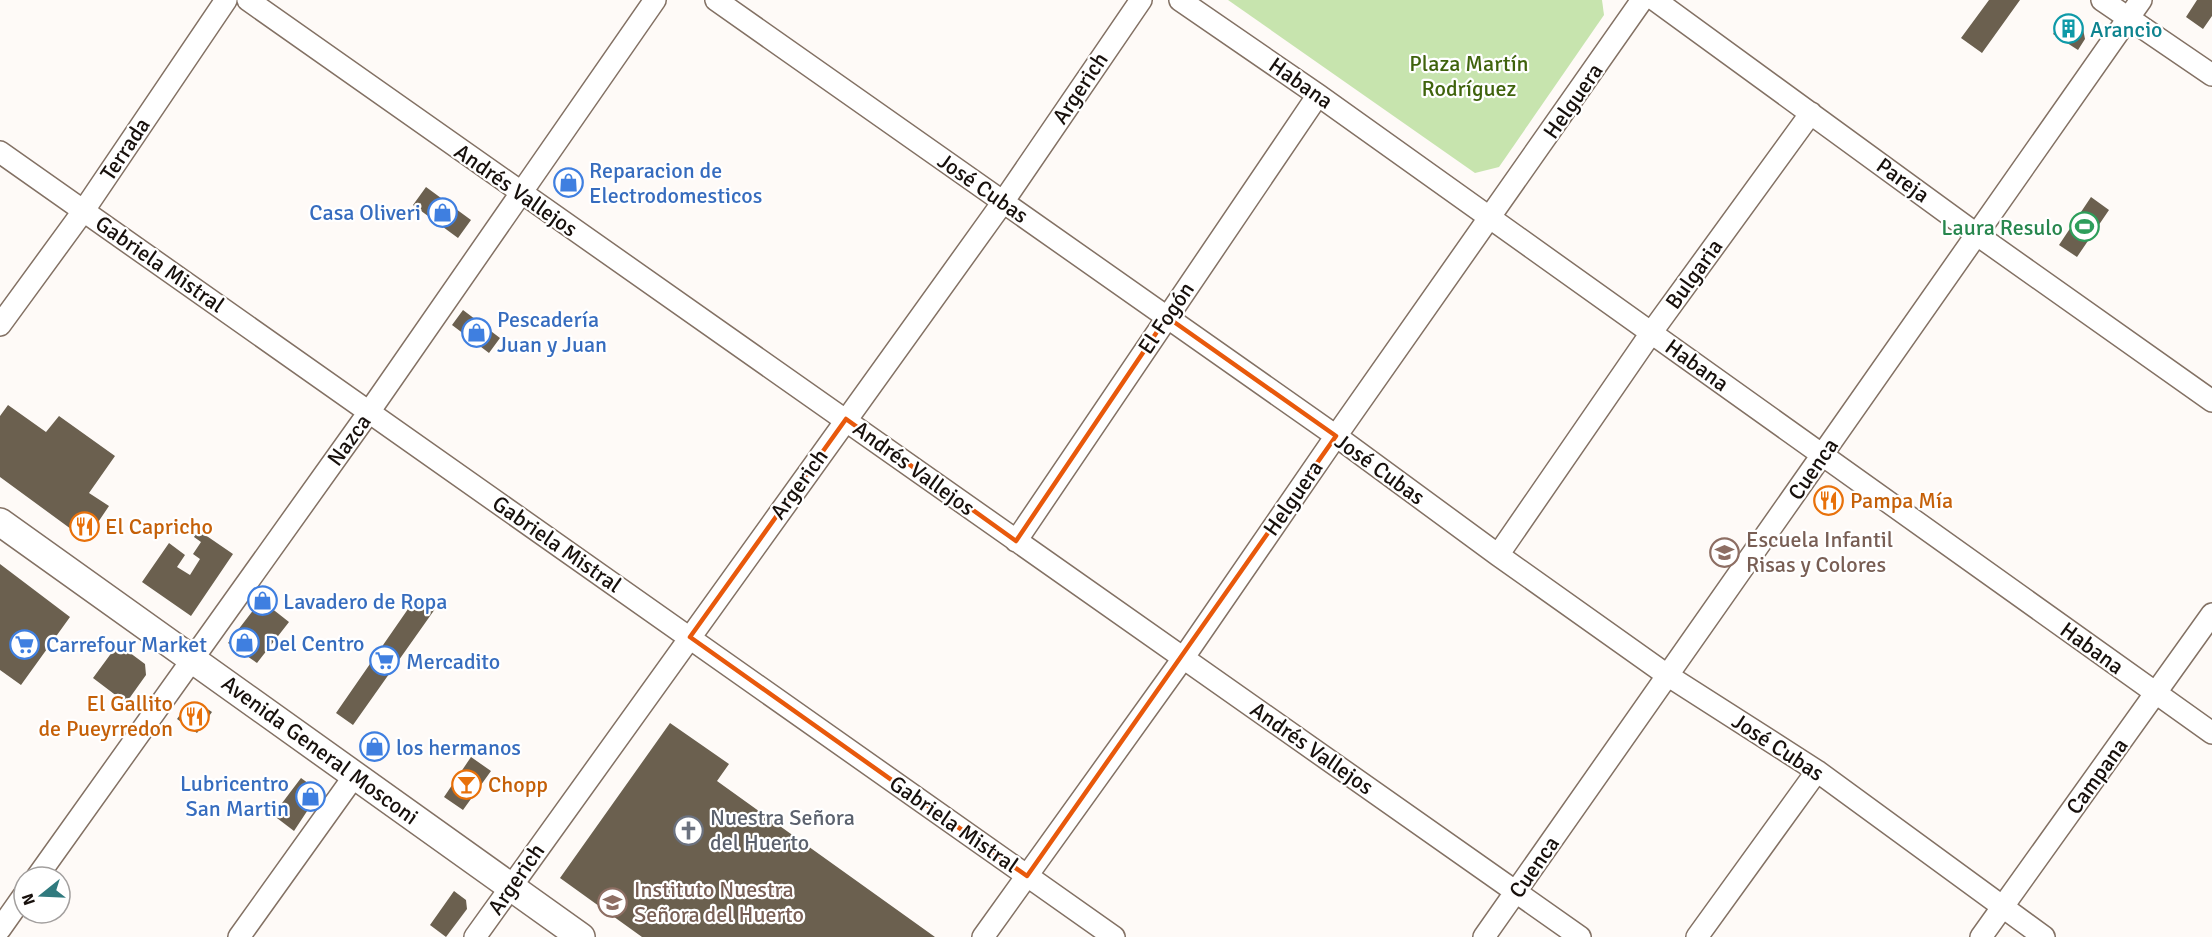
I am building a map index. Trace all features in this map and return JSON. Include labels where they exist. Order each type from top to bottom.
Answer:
[{"type":"main road","name":"Avenida General Mosconi","points":[[0,522],[581,937]]},
{"type":"street","name":"Terrada","points":[[0,325],[84,210],[226,0]]},
{"type":"street","name":"Andrés Vallejos","points":[[248,0],[1580,937]]},
{"type":"street","name":"Nazca","points":[[45,865],[369,412],[655,0]]},
{"type":"street","name":"José Cubas","points":[[716,0],[1336,436],[1667,675],[1817,771],[2044,937]]},
{"type":"street","name":"Argerich","points":[[475,937],[1003,202],[1141,0]]},
{"type":"street","name":"Habana","points":[[1180,0],[1318,95],[2212,733]]},
{"type":"street","name":"Helguera","points":[[983,937],[1184,657],[1642,0]]},
{"type":"street","name":"Pareja","points":[[1654,0],[2212,401]]},
{"type":"street","points":[[2102,0],[2212,75]]},
{"type":"street","name":"Cuenca","points":[[1484,937],[2141,0]]},
{"type":"street","name":"El Fogón","points":[[1016,541],[1318,95]]},
{"type":"street","name":"Bulgaria","points":[[1498,555],[1652,333],[1811,113]]},
{"type":"street","name":"Gabriela Mistral","points":[[0,152],[1113,937]]},
{"type":"street","name":"Campana","points":[[1981,937],[2212,614]]},
{"type":"street","points":[[1697,937],[1817,771]]},
{"type":"street","points":[[239,937],[355,775]]},
{"type":"street","points":[[4,930],[12,916]]},
{"type":"highlighted area","points":[[1167,317],[1336,436],[1027,876],[690,637],[846,419],[1016,541]]},
{"type":"green space","name":"Plaza Martín Rodríguez","points":[[1228,0],[1602,0],[1604,15],[1499,167],[1475,173]]},
{"type":"building","points":[[1989,0],[2020,0],[1982,53],[1961,38]]},
{"type":"building","points":[[2197,0],[2212,0],[2212,16],[2203,29],[2186,17]]},
{"type":"building","name":"Arancio","points":[[2066,14],[2082,24],[2085,39],[2078,50],[2053,34]]},
{"type":"building","name":"Reparacion de Electrodomesticos","points":[[563,169],[583,184],[573,196],[554,182]]},
{"type":"building","name":"Casa Oliveri","points":[[426,187],[471,220],[458,238],[413,205]]},
{"type":"building","name":"Laura Resulo","points":[[2091,197],[2109,210],[2077,257],[2059,245]]},
{"type":"building","name":"Pescadería Juan y Juan","points":[[463,310],[500,338],[489,353],[452,325]]},
{"type":"building","points":[[8,405],[46,432],[59,416],[115,456],[89,493],[109,506],[86,540],[0,477],[0,416]]},
{"type":"building","points":[[198,530],[233,554],[191,616],[142,582],[169,543],[185,555],[177,567],[190,575],[200,559],[193,554],[201,542],[194,537]]},
{"type":"building","name":"Carrefour Market","points":[[0,564],[70,617],[21,685],[0,670]]},
{"type":"building","name":"Mercadito","points":[[417,596],[435,609],[353,725],[336,713]]},
{"type":"building","points":[[261,600],[289,622],[257,663],[228,643]]},
{"type":"building","points":[[118,644],[145,664],[146,675],[126,703],[93,678]]},
{"type":"building","name":"El Gallito de Pueyrredon","points":[[200,704],[212,712],[197,733],[177,719],[187,705]]},
{"type":"building","name":"Nuestra Señora del Huerto","points":[[670,723],[729,764],[717,781],[935,937],[642,937],[560,878]]},
{"type":"building","name":"Chopp","points":[[471,757],[491,771],[463,810],[444,797]]},
{"type":"building","points":[[301,778],[316,789],[317,796],[294,831],[273,815]]},
{"type":"building","points":[[454,891],[466,900],[467,909],[446,937],[430,925]]},
{"type":"place","name":"Arancio","points":[[2069,29]]},
{"type":"place","name":"Reparacion de Electrodomesticos","points":[[568,183]]},
{"type":"place","name":"Casa Oliveri","points":[[442,212]]},
{"type":"place","name":"Laura Resulo","points":[[2084,227]]},
{"type":"place","name":"Pescadería Juan y Juan","points":[[476,332]]},
{"type":"place","name":"Pampa Mía","points":[[1829,500]]},
{"type":"place","name":"El Capricho","points":[[84,526]]},
{"type":"place","name":"Escuela Infantil Risas y Colores","points":[[1725,552]]},
{"type":"place","name":"Lavadero de Ropa","points":[[262,601]]},
{"type":"place","name":"Del Centro","points":[[244,643]]},
{"type":"place","name":"Carrefour Market","points":[[25,644]]},
{"type":"place","name":"Mercadito","points":[[385,661]]},
{"type":"place","name":"El Gallito de Pueyrredon","points":[[194,716]]},
{"type":"place","name":"los hermanos","points":[[375,747]]},
{"type":"place","name":"Chopp","points":[[467,784]]},
{"type":"place","name":"Lubricentro San Martin","points":[[310,796]]},
{"type":"place","name":"Nuestra Señora del Huerto","points":[[689,830]]},
{"type":"place","name":"Instituto Nuestra Señora del Huerto","points":[[613,902]]}]
